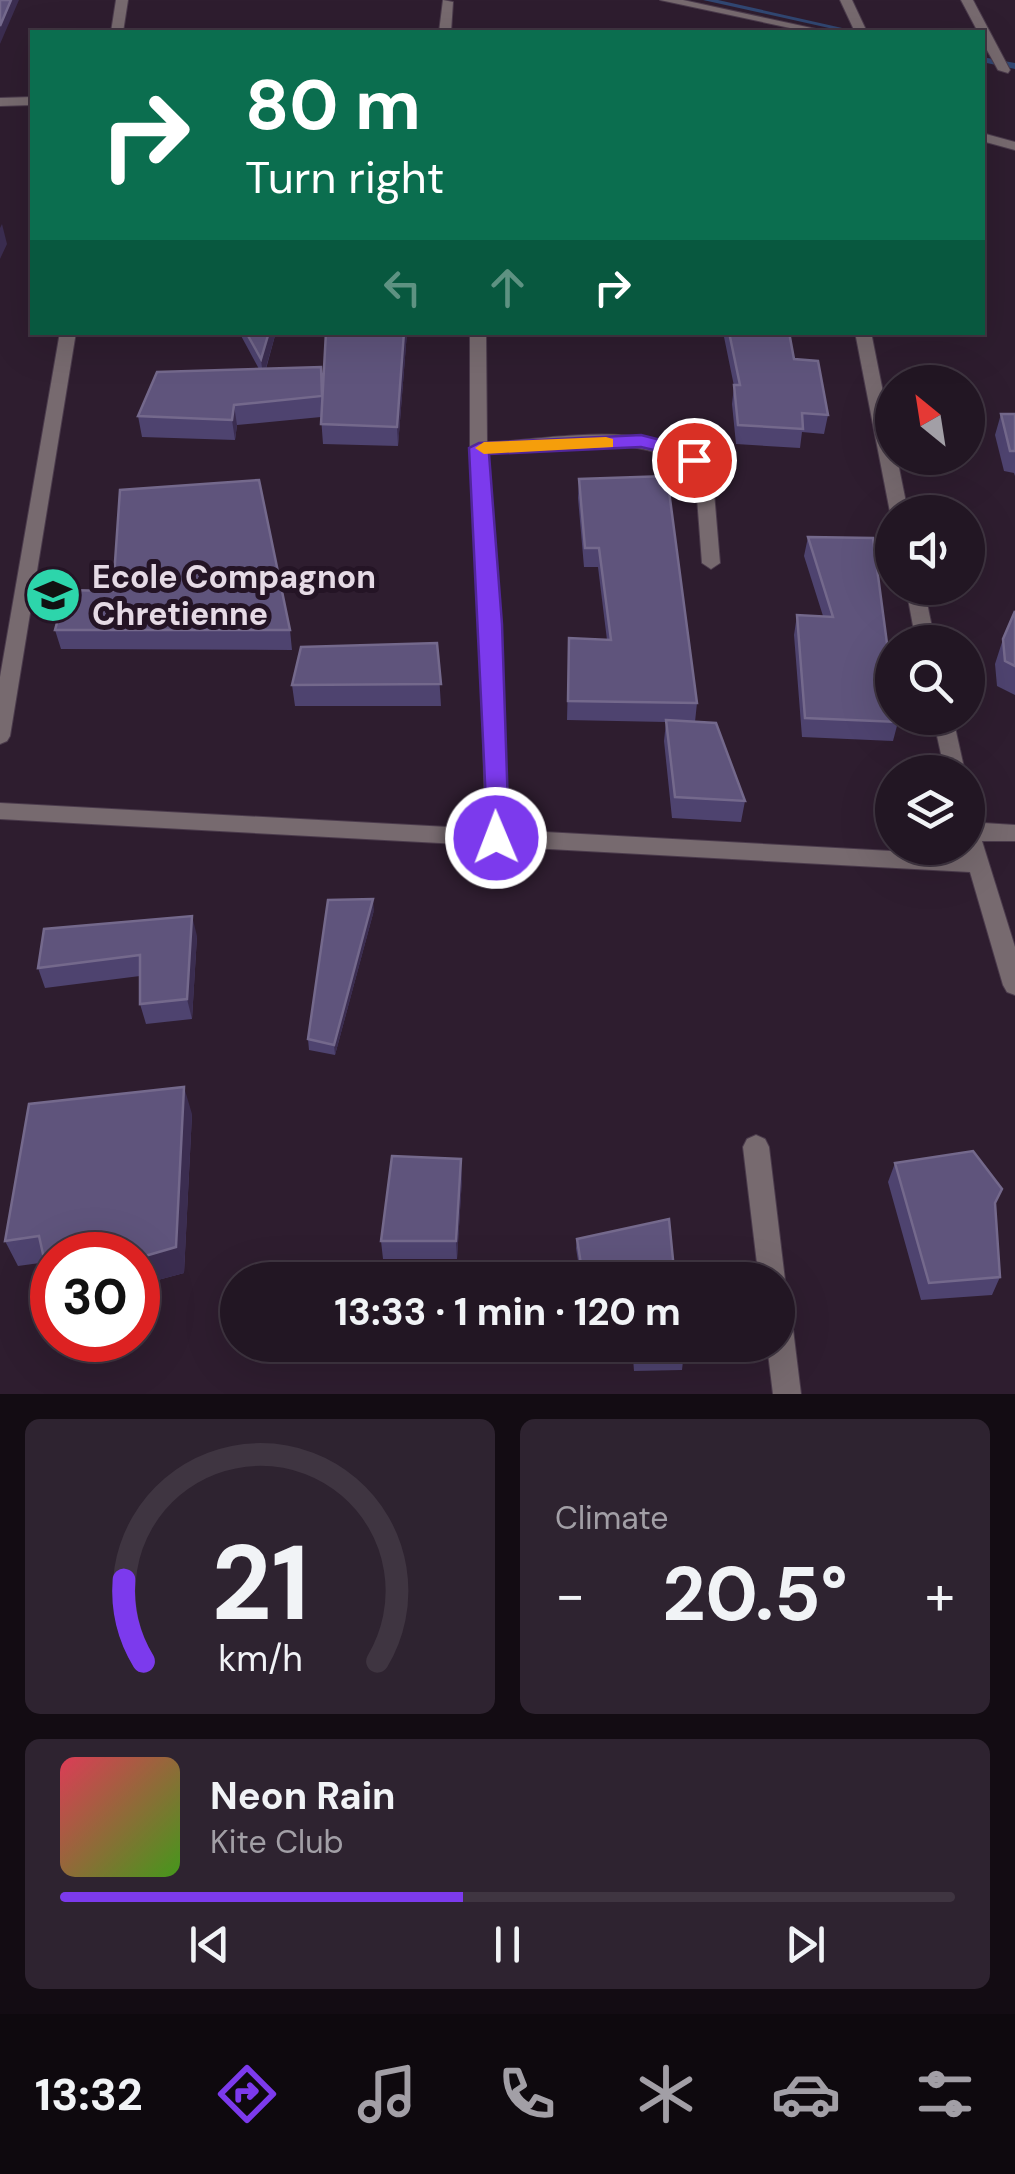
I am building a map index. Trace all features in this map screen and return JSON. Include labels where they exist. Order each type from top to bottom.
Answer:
[{"type":"street","points":[[117,30],[122,0]]},
{"type":"street","points":[[666,0],[814,30]]},
{"type":"street","points":[[846,0],[860,30]]},
{"type":"street","points":[[968,0],[1010,71]]},
{"type":"street","points":[[445,30],[447,2]]},
{"type":"street","points":[[985,66],[1010,71]]},
{"type":"street","points":[[0,102],[30,101]]},
{"type":"street","points":[[985,137],[1015,146]]},
{"type":"street","points":[[0,736],[67,335]]},
{"type":"street","points":[[478,335],[479,448],[491,624],[496,838]]},
{"type":"street","points":[[864,335],[896,495]]},
{"type":"street","points":[[479,448],[641,441],[682,451],[703,469],[711,562]]},
{"type":"street","points":[[0,811],[875,859]]},
{"type":"street","points":[[985,832],[1015,833]]},
{"type":"street","points":[[975,865],[1015,984]]},
{"type":"street","points":[[756,1147],[770,1262]]},
{"type":"street","points":[[782,1362],[786,1394]]},
{"type":"building","points":[[0,0],[11,0],[0,26]]},
{"type":"building","points":[[248,335],[268,335],[261,359]]},
{"type":"building","points":[[326,335],[404,335],[397,427],[321,424]]},
{"type":"building","points":[[730,335],[790,335],[794,359],[818,361],[828,415],[802,413],[803,429],[738,425],[734,385],[740,385]]},
{"type":"building","points":[[321,367],[322,396],[234,405],[232,420],[138,416],[157,372]]},
{"type":"building","points":[[1001,414],[1015,414],[1015,451],[1010,451]]},
{"type":"building","points":[[667,476],[697,703],[568,701],[569,638],[611,640],[599,548],[585,548],[579,479]]},
{"type":"building","points":[[259,480],[290,630],[55,630],[66,590],[113,591],[120,490]]},
{"type":"building","points":[[808,537],[873,538],[875,605],[882,605],[885,625],[875,625],[875,721],[805,718],[797,615],[833,617]]},
{"type":"building","points":[[1015,611],[1015,666],[1005,661],[1003,639]]},
{"type":"building","points":[[437,643],[441,684],[292,685],[301,647]]},
{"type":"building","points":[[666,720],[716,723],[745,801],[675,797]]},
{"type":"building","points":[[373,899],[334,1045],[308,1039],[328,900]]},
{"type":"building","points":[[192,916],[187,999],[140,1004],[140,955],[38,968],[44,929]]},
{"type":"building","points":[[184,1087],[176,1247],[160,1252],[160,1232],[30,1232],[30,1237],[5,1241],[29,1104]]},
{"type":"building","points":[[973,1151],[1002,1189],[995,1203],[1000,1277],[929,1283],[895,1163]]},
{"type":"building","points":[[392,1156],[461,1159],[456,1241],[381,1241]]},
{"type":"building","points":[[669,1219],[673,1262],[581,1262],[577,1239]]},
{"type":"waterway","points":[[707,0],[847,30]]},
{"type":"waterway","points":[[985,60],[1015,66]]},
{"type":"slow traffic","points":[[484,448],[606,443]]},
{"type":"place","name":"Ecole Compagnon Chretienne","points":[[53,595]]},
{"type":"route","points":[[496,838],[491,624],[479,448],[641,441],[682,451],[694,460]]}]
